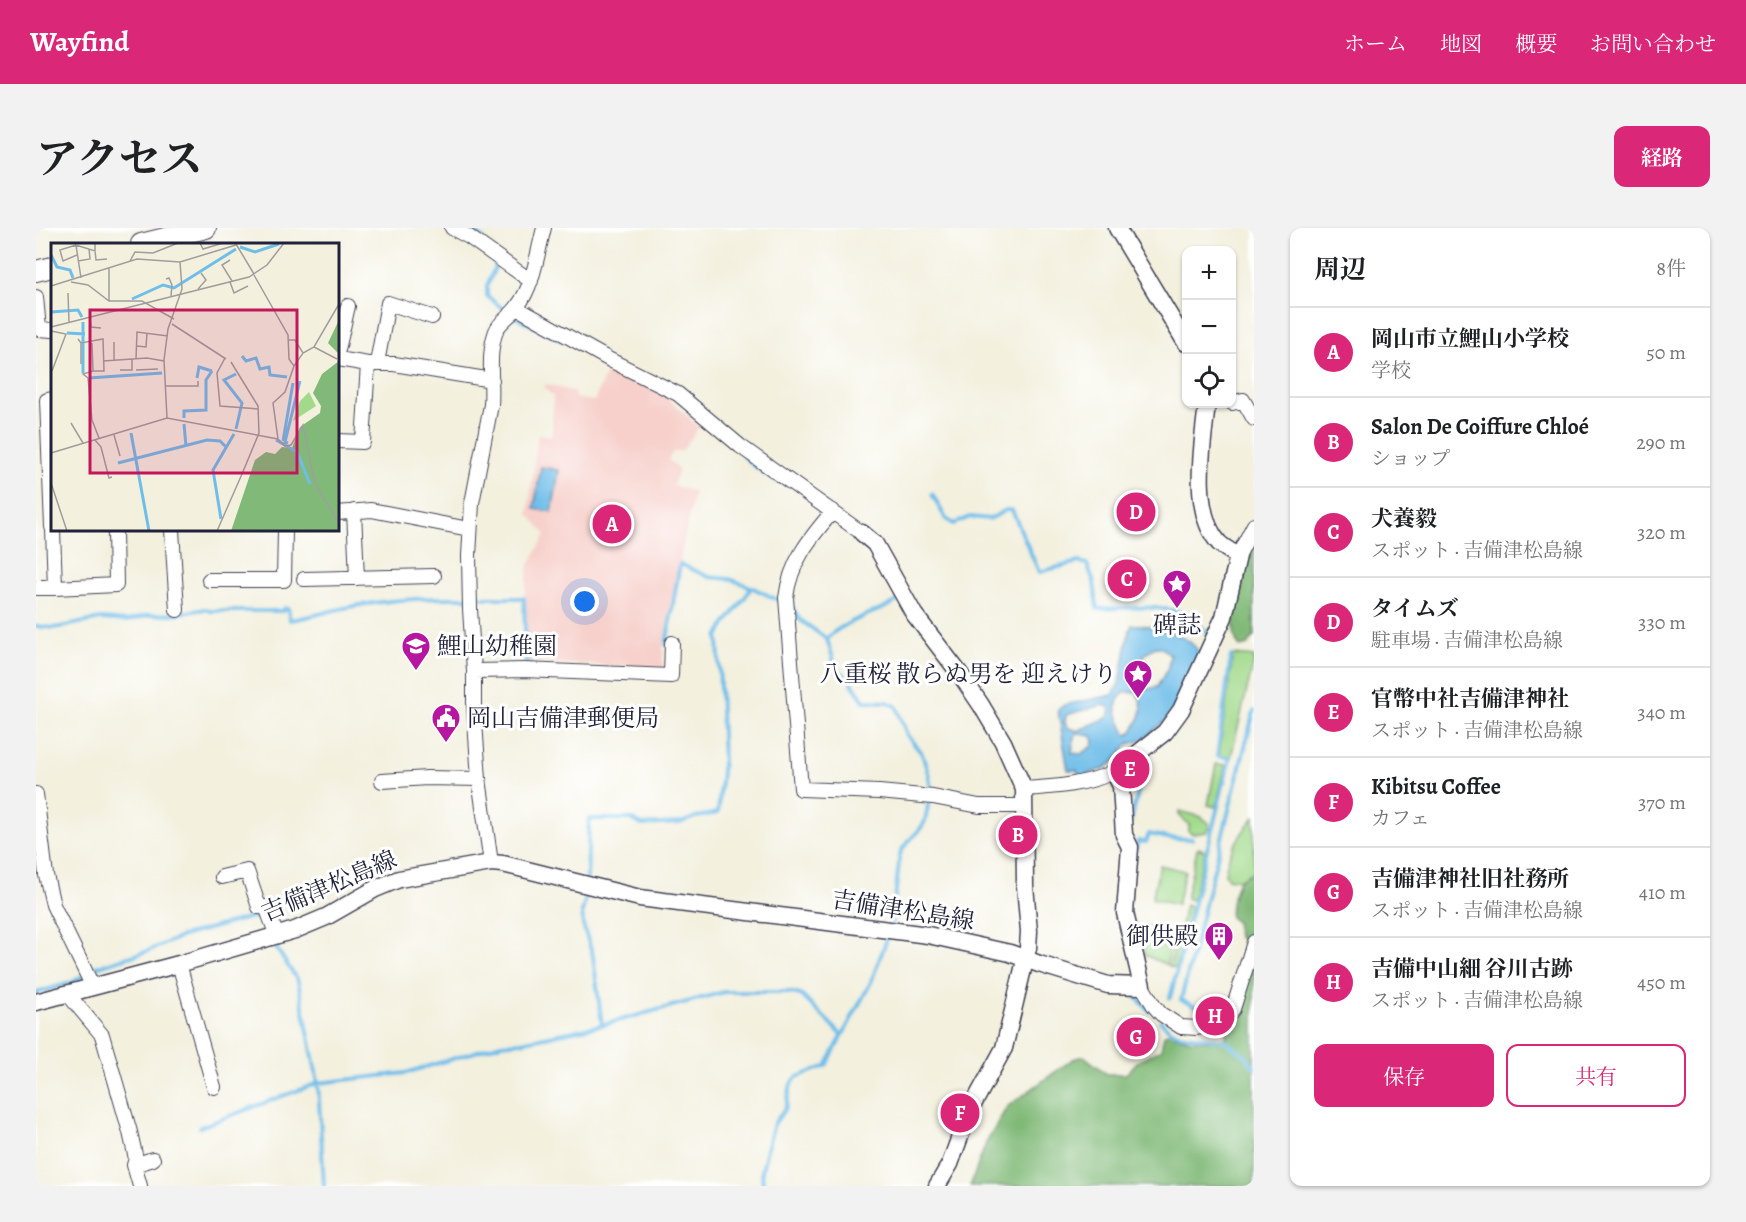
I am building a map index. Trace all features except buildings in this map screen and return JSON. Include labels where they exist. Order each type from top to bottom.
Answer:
[{"type":"highway","points":[[145,243],[206,228]]},
{"type":"highway","points":[[36,271],[51,267]]},
{"type":"main road","points":[[1116,228],[1182,336]]},
{"type":"main road","points":[[1142,986],[1125,913],[1130,847],[1124,835],[1121,786],[1114,772],[1165,732],[1181,710],[1224,617],[1238,556],[1219,543],[1205,513],[1200,469],[1207,408]]},
{"type":"main road","points":[[862,533],[875,544],[914,614],[981,705],[1003,742],[1024,789],[1028,948],[1004,1048],[969,1112],[950,1164],[937,1186]]},
{"type":"main road","name":"吉備津松島線","points":[[36,1002],[277,936],[326,917],[375,889],[399,879],[491,863],[640,898],[888,929],[948,940],[1025,957],[1039,964],[1108,985],[1142,986]]},
{"type":"street","points":[[453,228],[531,281]]},
{"type":"street","points":[[491,863],[479,778],[474,707],[469,529],[490,405],[491,357],[497,328],[517,308],[531,281],[544,228]]},
{"type":"street","points":[[36,297],[39,329],[51,330]]},
{"type":"street","points":[[339,441],[363,442],[373,363],[388,303],[432,317]]},
{"type":"street","points":[[339,346],[348,306]]},
{"type":"street","points":[[517,308],[610,360],[678,394],[715,427],[862,533]]},
{"type":"street","points":[[339,359],[394,364],[492,380]]},
{"type":"street","points":[[51,399],[47,400],[42,419],[51,508]]},
{"type":"street","points":[[1236,402],[1243,400],[1254,418]]},
{"type":"street","points":[[339,513],[371,510],[469,529]]},
{"type":"street","points":[[354,511],[357,578]]},
{"type":"street","points":[[833,511],[811,537],[794,565],[787,584],[786,598],[801,789],[933,797],[979,806],[1023,806]]},
{"type":"street","points":[[1238,556],[1254,525]]},
{"type":"street","points":[[53,531],[55,588]]},
{"type":"street","points":[[36,588],[116,585],[115,531]]},
{"type":"street","points":[[172,531],[177,610]]},
{"type":"street","points":[[209,580],[284,580],[285,531]]},
{"type":"street","points":[[304,579],[434,576]]},
{"type":"street","points":[[474,671],[524,670],[671,676],[672,643]]},
{"type":"street","points":[[1024,789],[1082,783],[1114,772]]},
{"type":"street","points":[[381,781],[479,778]]},
{"type":"street","points":[[36,794],[46,875],[53,905],[93,987]]},
{"type":"street","points":[[222,877],[247,871],[259,907],[266,907],[277,936]]},
{"type":"street","points":[[1142,986],[1161,1014],[1181,1027],[1197,1028],[1220,1023],[1233,1009],[1254,942]]},
{"type":"street","points":[[179,964],[214,1087]]},
{"type":"street","points":[[67,993],[102,1035],[130,1132],[136,1159],[134,1165],[140,1186]]},
{"type":"street","points":[[134,1165],[153,1159]]},
{"type":"shaded area","points":[[609,367],[662,393],[699,427],[682,451],[673,452],[668,459],[679,471],[673,485],[694,492],[663,644],[663,668],[528,662],[525,596],[527,577],[529,565],[546,534],[528,514],[538,434],[552,436],[553,396],[544,388],[546,384],[574,392],[575,398],[594,401]]},
{"type":"green space","points":[[1254,543],[1254,636],[1248,645],[1240,647],[1236,639],[1234,612],[1245,565]]},
{"type":"green space","points":[[1233,655],[1254,657],[1254,660],[1231,757],[1219,755]]},
{"type":"green space","points":[[1216,764],[1226,765],[1216,807],[1208,805]]},
{"type":"green space","points":[[1179,811],[1202,817],[1209,824],[1207,832],[1193,834],[1189,832],[1189,825],[1179,815]]},
{"type":"green space","points":[[1254,817],[1254,871],[1239,880],[1228,878],[1225,874],[1226,866],[1232,851]]},
{"type":"green space","points":[[1199,848],[1205,851],[1191,900],[1186,898]]},
{"type":"green space","points":[[1160,865],[1185,871],[1177,905],[1152,899]]},
{"type":"green space","points":[[1254,871],[1254,924],[1248,938],[1243,940],[1238,937],[1236,922],[1230,917],[1231,903],[1239,880]]},
{"type":"green space","points":[[1186,905],[1191,907],[1176,968],[1170,967],[1170,965]]},
{"type":"green space","points":[[1145,927],[1174,932],[1167,965],[1144,955]]},
{"type":"green space","points":[[1254,957],[1254,1186],[970,1186],[986,1143],[1007,1107],[1073,1059],[1084,1056],[1107,1074],[1126,1074],[1137,1062],[1161,1049],[1164,1035],[1167,1033],[1190,1040],[1225,1041],[1227,1030],[1237,1014]]},
{"type":"water","points":[[541,467],[559,470],[552,512],[534,509]]},
{"type":"water","points":[[1132,625],[1140,625],[1171,632],[1190,642],[1199,655],[1169,717],[1142,740],[1128,744],[1114,762],[1103,769],[1079,777],[1077,770],[1068,770],[1058,710],[1064,705],[1113,695],[1120,682]],"holes":[[[1156,647],[1170,654],[1168,668],[1157,687],[1147,689],[1140,678],[1140,665],[1145,654]],[[1126,692],[1136,693],[1142,709],[1139,719],[1127,735],[1117,712],[1121,696]],[[1102,705],[1109,707],[1111,711],[1107,718],[1079,730],[1080,734],[1092,736],[1094,741],[1093,746],[1081,754],[1072,753],[1074,737],[1078,733],[1068,728],[1065,723],[1066,715]]]},
{"type":"waterway","points":[[470,228],[483,239]]},
{"type":"waterway","points":[[498,260],[487,286],[487,296],[507,312]]},
{"type":"waterway","points":[[513,316],[560,340]]},
{"type":"waterway","points":[[745,457],[777,481]]},
{"type":"waterway","points":[[932,494],[946,519],[954,524],[970,517],[990,519],[1006,510],[1012,510],[1039,572],[1079,562],[1087,564],[1094,582],[1097,609],[1141,607],[1175,611],[1192,618],[1210,636]]},
{"type":"waterway","points":[[666,644],[680,564],[709,577],[730,579],[751,587]]},
{"type":"waterway","points":[[587,879],[589,819],[631,819],[642,825],[680,823],[718,813],[723,761],[718,637],[751,587],[784,603]]},
{"type":"waterway","points":[[36,626],[54,628],[101,619],[128,621],[148,615],[206,609],[210,611],[283,611],[288,608],[290,620],[387,601],[524,598],[526,664],[530,664]]},
{"type":"waterway","points":[[892,925],[900,854],[925,821],[931,790],[929,776],[922,754],[907,735],[896,706],[887,702],[864,701],[849,679],[836,668],[827,639],[839,629],[896,602],[898,598]]},
{"type":"waterway","points":[[793,608],[799,619],[827,639]]},
{"type":"waterway","points":[[1170,998],[1230,758],[1217,756],[1231,656]]},
{"type":"waterway","points":[[1202,1009],[1181,1000],[1254,711]]},
{"type":"waterway","points":[[1131,821],[1147,755]]},
{"type":"waterway","points":[[1137,849],[1138,841],[1146,842],[1149,834],[1192,839]]},
{"type":"waterway","points":[[587,893],[582,912],[583,925],[593,956],[602,1025]]},
{"type":"waterway","points":[[89,972],[99,966],[145,952],[183,936],[251,917],[263,918],[266,925]]},
{"type":"waterway","points":[[763,1186],[762,1170],[768,1145],[774,1124],[786,1107],[791,1084],[797,1077],[826,1066],[871,982],[888,936]]},
{"type":"waterway","points":[[273,943],[298,981],[318,1083],[324,1186]]},
{"type":"waterway","points":[[36,993],[73,982],[83,976]]},
{"type":"waterway","points":[[1130,991],[1150,1011]]},
{"type":"waterway","points":[[200,1127],[318,1083],[406,1073],[501,1044],[602,1025],[724,992],[788,992],[801,995],[842,1035]]},
{"type":"waterway","points":[[1160,1021],[1180,1035],[1223,1040],[1246,1056],[1254,1067]]},
{"type":"place","name":"タイムズ","points":[[1136,512]]},
{"type":"place","name":"岡山市立鯉山小学校","points":[[612,524]]},
{"type":"place","name":"犬養毅","points":[[1127,579]]},
{"type":"place","name":"碑誌","points":[[1177,610]]},
{"type":"place","name":"鯉山幼稚園","points":[[416,672]]},
{"type":"place","name":"八重桜 散らぬ男を 迎えけり","points":[[1138,700]]},
{"type":"place","name":"岡山吉備津郵便局","points":[[446,744]]},
{"type":"place","name":"官幣中社吉備津神社","points":[[1130,769]]},
{"type":"place","name":"Salon De Coiffure Chloé","points":[[1018,835]]},
{"type":"place","name":"御供殿","points":[[1219,962]]},
{"type":"place","name":"吉備中山細 谷川古跡","points":[[1215,1016]]},
{"type":"place","name":"吉備津神社旧社務所","points":[[1136,1037]]},
{"type":"place","name":"Kibitsu Coffee","points":[[960,1113]]}]
